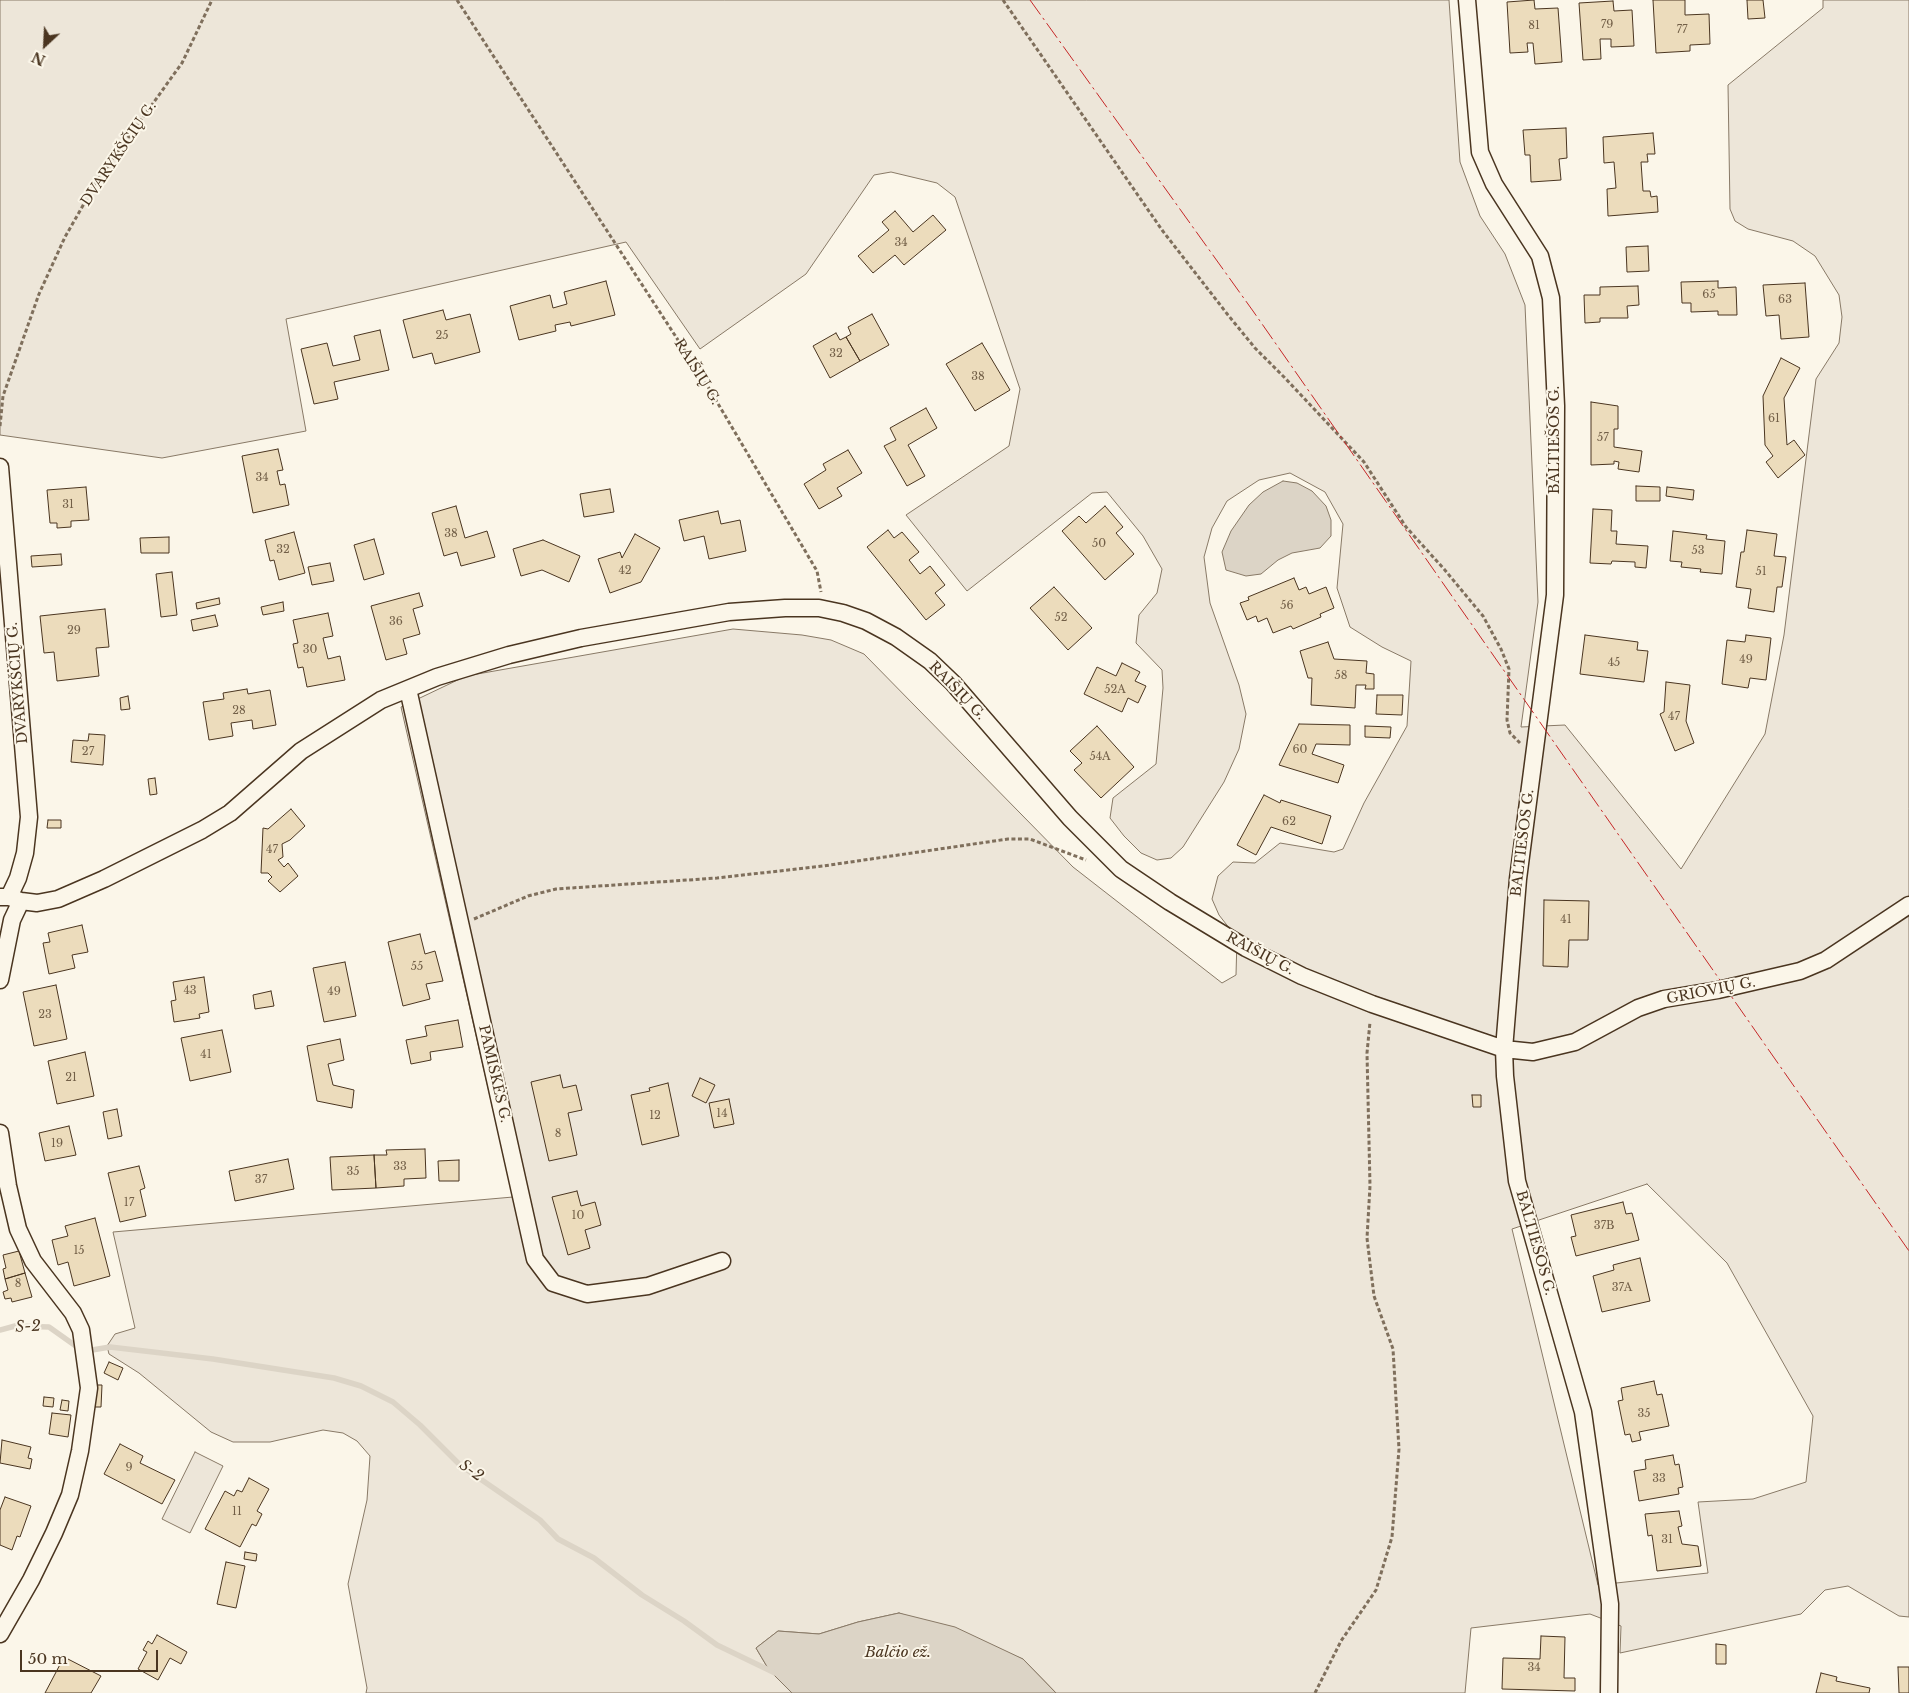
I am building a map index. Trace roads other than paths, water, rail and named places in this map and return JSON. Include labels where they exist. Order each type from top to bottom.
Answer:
[{"type":"street","name":"BALTIEŠOS G.","points":[[1467,0],[1480,152],[1494,184],[1540,256],[1551,298],[1556,406],[1555,595],[1518,879],[1504,1049],[1505,1076],[1517,1180],[1583,1412],[1610,1604],[1609,1693]]},
{"type":"street","name":"DVARYKŠČIŲ G.","points":[[0,467],[29,817],[24,853],[18,878],[10,898],[12,920],[0,980]]},
{"type":"street","name":"RAIŠIŲ G.","points":[[408,689],[437,677],[508,655],[581,638],[729,612],[785,608],[819,608],[843,613],[866,621],[896,637],[930,661],[953,683],[1070,818],[1121,868],[1170,902],[1246,948],[1302,976],[1372,1004],[1504,1049]]},
{"type":"street","points":[[10,898],[38,903],[58,898],[104,878],[202,830],[230,813],[301,751],[381,700],[408,689]]},
{"type":"street","name":"PAMIŠKĖS G.","points":[[408,689],[535,1259],[553,1283],[586,1294],[648,1286],[722,1261]]},
{"type":"street","name":"GRIOVIŲ G.","points":[[1504,1049],[1533,1052],[1575,1042],[1638,1008],[1664,999],[1718,990],[1800,971],[1826,960],[1909,905]]},
{"type":"street","points":[[0,1133],[8,1186],[18,1229],[33,1261],[73,1313],[81,1330],[89,1388],[80,1451],[70,1495],[35,1572],[0,1634]]},
{"type":"water","points":[[1283,481],[1297,483],[1312,491],[1326,506],[1331,520],[1331,536],[1320,548],[1292,553],[1278,560],[1261,574],[1246,576],[1226,570],[1222,552],[1231,531],[1249,505],[1263,492]]},
{"type":"water","name":"Balčio ež.","points":[[899,1613],[955,1627],[1023,1659],[1056,1693],[792,1693],[769,1670],[756,1648],[778,1631],[819,1634],[858,1622]]},
{"type":"waterway","name":"S-2","points":[[0,1330],[15,1326],[49,1327],[80,1349]]},
{"type":"waterway","name":"S-2","points":[[92,1350],[110,1347],[213,1359],[334,1378],[361,1386],[393,1402],[420,1425],[460,1465],[540,1520],[558,1539],[594,1558],[642,1595],[684,1621],[717,1645],[775,1673]]}]
